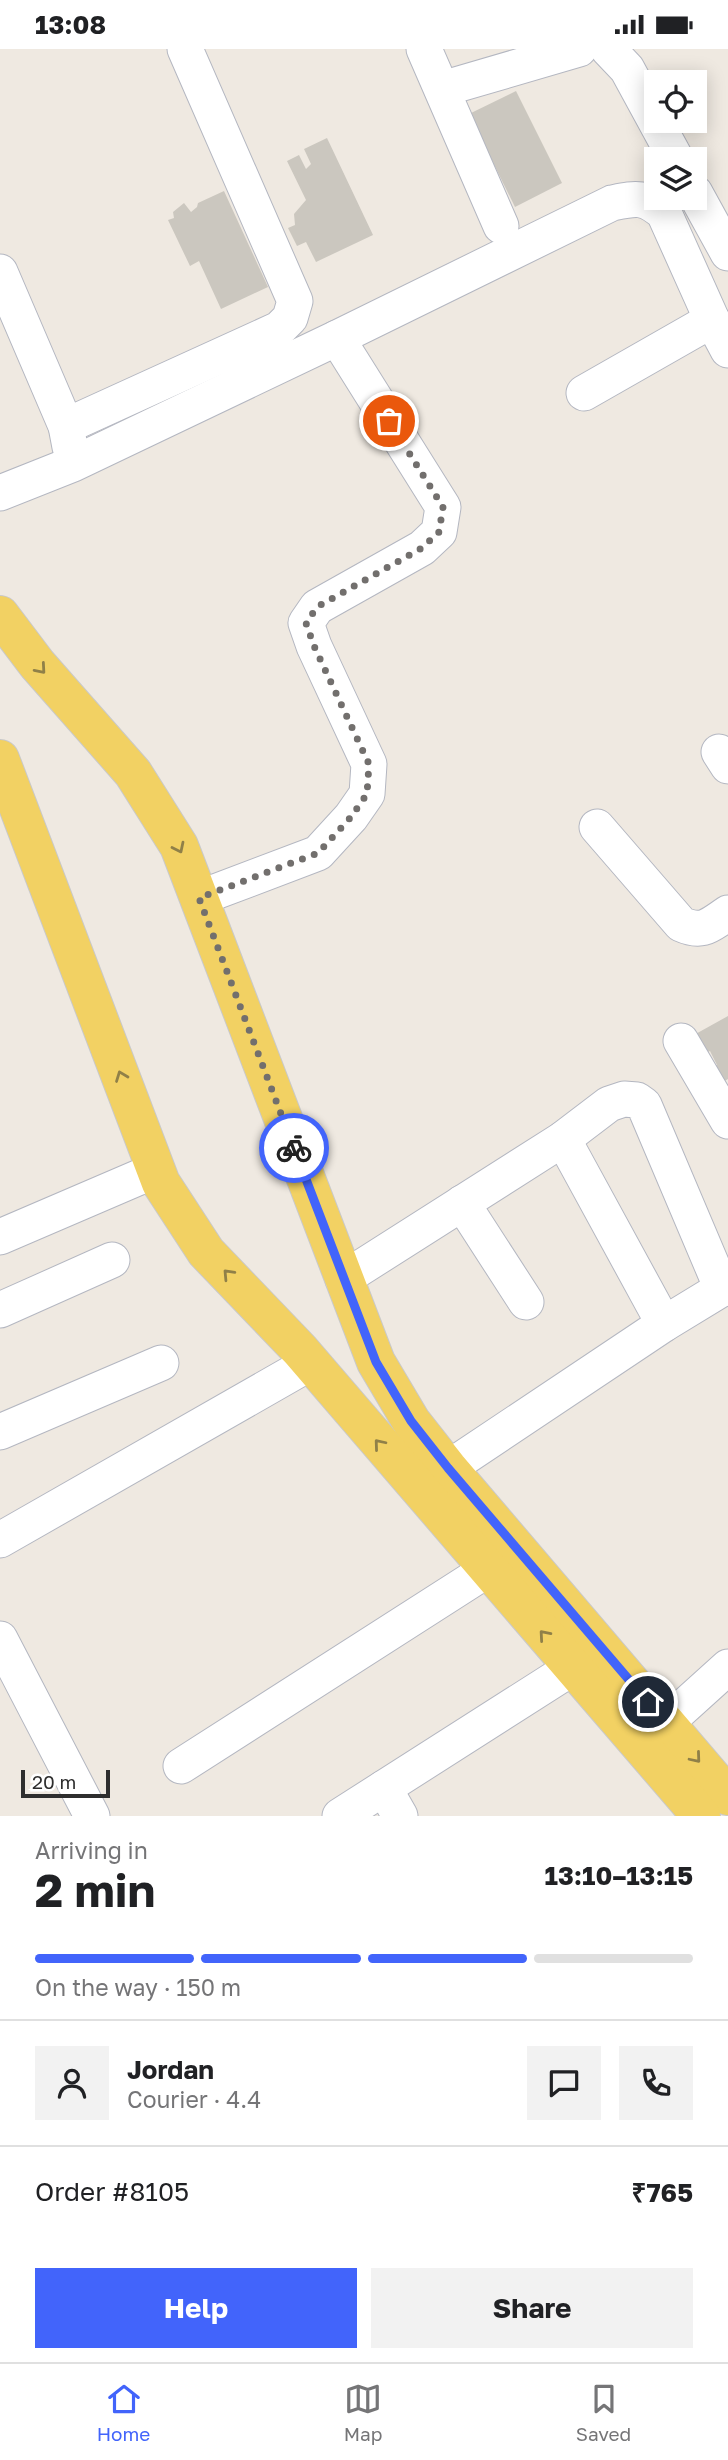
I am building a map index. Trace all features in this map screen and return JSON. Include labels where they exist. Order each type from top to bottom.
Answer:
[{"type":"main road","points":[[0,614],[37,664],[133,773],[179,846],[376,1362],[411,1421],[432,1479],[487,1570],[701,1816]]},
{"type":"main road","points":[[0,759],[161,1183],[206,1252],[310,1363],[432,1479],[666,1723],[728,1796]]},
{"type":"street","points":[[66,426],[279,329],[290,318],[295,301],[184,49]]},
{"type":"street","points":[[424,49],[501,226]]},
{"type":"street","points":[[442,89],[579,49]]},
{"type":"street","points":[[608,49],[627,69],[670,147]]},
{"type":"street","points":[[708,196],[728,253]]},
{"type":"street","points":[[0,493],[73,464],[612,202],[632,199],[650,201],[664,213],[728,350]]},
{"type":"street","points":[[0,272],[66,426],[73,464]]},
{"type":"street","points":[[584,393],[712,320]]},
{"type":"street","points":[[199,898],[318,853],[351,817],[367,794],[369,764],[306,623],[317,607],[422,548],[439,532],[443,507],[337,338]]},
{"type":"street","points":[[597,827],[681,924],[693,930],[704,928],[728,913]]},
{"type":"street","points":[[681,1041],[728,1121]]},
{"type":"street","points":[[343,1279],[563,1139],[609,1104],[624,1099],[637,1100],[644,1105],[725,1287],[664,1324],[432,1479]]},
{"type":"street","points":[[563,1139],[664,1324]]},
{"type":"street","points":[[0,1237],[156,1170]]},
{"type":"street","points":[[462,1203],[526,1301]]},
{"type":"street","points":[[0,1310],[112,1260]]},
{"type":"street","points":[[0,1432],[161,1363]]},
{"type":"street","points":[[0,1539],[310,1363]]},
{"type":"street","points":[[181,1766],[487,1570]]},
{"type":"street","points":[[0,1639],[92,1816]]},
{"type":"street","points":[[666,1723],[728,1667]]},
{"type":"street","points":[[340,1816],[392,1802],[572,1668]]},
{"type":"building","points":[[516,91],[562,183],[515,207],[469,114]]},
{"type":"building","points":[[327,138],[373,235],[316,262],[306,242],[297,246],[288,228],[295,225],[294,214],[306,200],[287,161],[299,155],[306,169],[311,164],[304,149]]},
{"type":"building","points":[[224,191],[268,287],[221,309],[199,261],[190,266],[168,220],[174,218],[173,212],[184,203],[191,212],[198,203]]},
{"type":"building","points":[[728,1016],[728,1079],[716,1086],[707,1070],[717,1065],[710,1051],[702,1055],[692,1036]]},
{"type":"way so far","points":[[294,1148],[199,898],[318,853],[351,817],[367,794],[369,764],[306,623],[317,607],[422,548],[439,532],[443,507],[389,421]]},
{"type":"route","points":[[294,1148],[376,1362],[411,1421],[648,1702]]}]
